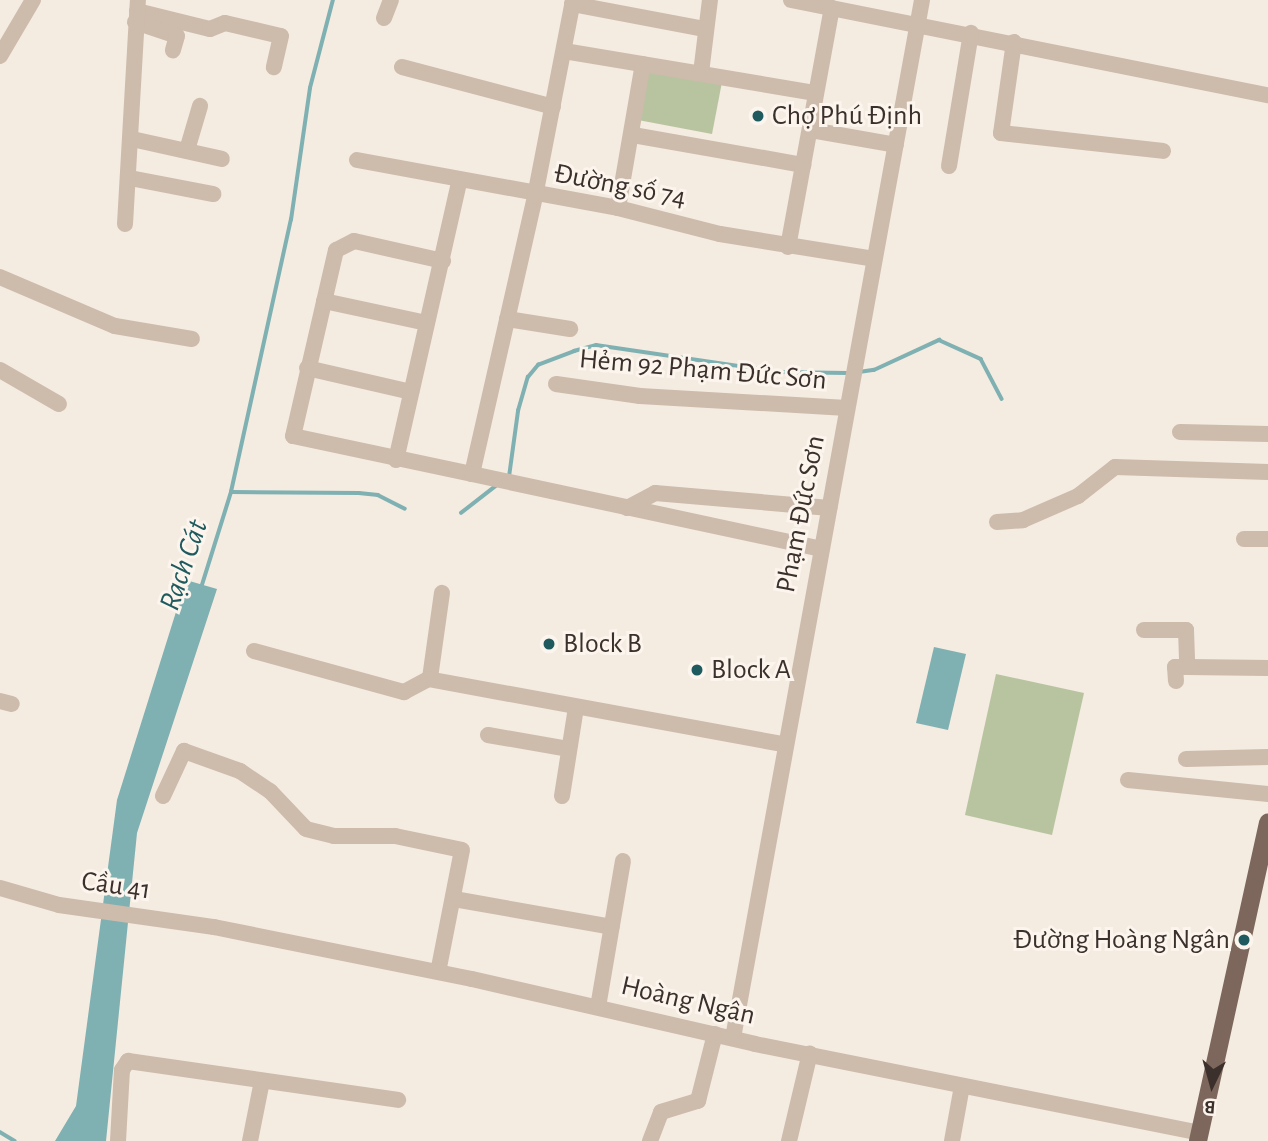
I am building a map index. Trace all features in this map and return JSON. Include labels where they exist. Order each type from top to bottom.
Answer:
[{"type":"main road","points":[[1199,1137],[1268,823]]},
{"type":"street","points":[[0,57],[33,0]]},
{"type":"street","points":[[384,18],[391,0]]},
{"type":"street","points":[[701,73],[704,29],[710,0]]},
{"type":"street","points":[[791,0],[971,33],[1268,96]]},
{"type":"street","name":"Phạm Đức Sơn","points":[[733,1038],[783,744],[922,0]]},
{"type":"street","points":[[472,474],[535,196],[573,2],[704,29]]},
{"type":"street","points":[[788,247],[832,8]]},
{"type":"street","points":[[136,11],[177,36],[173,50]]},
{"type":"street","points":[[136,11],[210,29],[225,23],[281,36],[274,67]]},
{"type":"street","points":[[125,224],[130,178],[136,11]]},
{"type":"street","points":[[949,166],[971,33]]},
{"type":"street","points":[[1014,42],[1001,134],[1163,151]]},
{"type":"street","points":[[564,51],[816,93]]},
{"type":"street","points":[[618,208],[643,64]]},
{"type":"street","points":[[402,67],[553,107]]},
{"type":"street","points":[[187,150],[200,106]]},
{"type":"street","points":[[811,130],[896,145]]},
{"type":"street","points":[[632,135],[803,165]]},
{"type":"street","points":[[132,139],[222,159]]},
{"type":"street","name":"Đường số 74","points":[[357,160],[535,196],[618,208],[788,247],[874,259]]},
{"type":"street","points":[[130,178],[213,194]]},
{"type":"street","points":[[396,460],[459,182]]},
{"type":"street","points":[[443,261],[361,242],[348,242],[336,250],[293,436],[821,549]]},
{"type":"street","points":[[0,277],[115,327],[192,339]]},
{"type":"street","points":[[324,301],[427,323]]},
{"type":"street","points":[[507,319],[570,329]]},
{"type":"street","points":[[307,368],[411,391]]},
{"type":"street","points":[[0,370],[59,404]]},
{"type":"street","name":"Hẻm 92 Phạm Đức Sơn","points":[[556,384],[640,396],[847,408]]},
{"type":"street","points":[[1180,432],[1268,434]]},
{"type":"street","points":[[997,522],[1023,520],[1078,496],[1115,467],[1268,472]]},
{"type":"street","points":[[627,508],[655,494],[829,508]]},
{"type":"street","points":[[1244,539],[1268,539]]},
{"type":"street","points":[[428,679],[442,593]]},
{"type":"street","points":[[1144,630],[1186,630],[1187,667]]},
{"type":"street","points":[[254,651],[404,692],[428,679],[783,744]]},
{"type":"street","points":[[1176,681],[1175,667],[1268,668]]},
{"type":"street","points":[[562,796],[576,708]]},
{"type":"street","points":[[488,735],[568,749]]},
{"type":"street","points":[[163,796],[184,751],[240,771],[270,792],[306,829],[334,836],[395,836],[462,850],[438,972]]},
{"type":"street","points":[[1186,759],[1268,757]]},
{"type":"street","points":[[1128,780],[1268,794]]},
{"type":"street","points":[[598,1007],[623,860]]},
{"type":"street","name":"Cầu 41","points":[[0,888],[59,905],[165,920]]},
{"type":"street","points":[[454,899],[612,927]]},
{"type":"street","name":"Hoàng Ngân","points":[[165,920],[438,972],[1199,1137]]},
{"type":"street","points":[[650,1141],[661,1112],[698,1101],[715,1034]]},
{"type":"street","points":[[789,1141],[810,1053]]},
{"type":"street","points":[[118,1141],[122,1070],[128,1061],[398,1100]]},
{"type":"street","points":[[250,1141],[262,1082]]},
{"type":"street","points":[[952,1141],[962,1086]]},
{"type":"green space","points":[[648,68],[722,82],[712,134],[638,120]]},
{"type":"green space","points":[[996,674],[1084,693],[1052,835],[965,815]]},
{"type":"water","points":[[186,580],[217,589],[137,833],[106,1141],[55,1141],[76,1106],[117,800]]},
{"type":"water","points":[[934,647],[966,654],[948,730],[916,723]]},
{"type":"waterway","name":"Rạch Cát","points":[[201,588],[231,492],[291,220],[310,88],[333,0]]},
{"type":"waterway","points":[[859,372],[874,370],[939,340],[981,359],[1002,399]]},
{"type":"waterway","points":[[509,477],[518,411],[528,377],[538,365],[574,351],[596,345],[779,372],[847,373]]},
{"type":"waterway","points":[[461,513],[497,485]]},
{"type":"waterway","points":[[232,492],[359,493],[378,495],[405,509]]},
{"type":"waterway","points":[[0,1132],[15,1141]]},
{"type":"place","name":"Chợ Phú Định","points":[[758,116]]},
{"type":"place","name":"Block B","points":[[549,644]]},
{"type":"place","name":"Block A","points":[[697,670]]},
{"type":"place","name":"Đường Hoàng Ngân","points":[[1244,940]]}]
